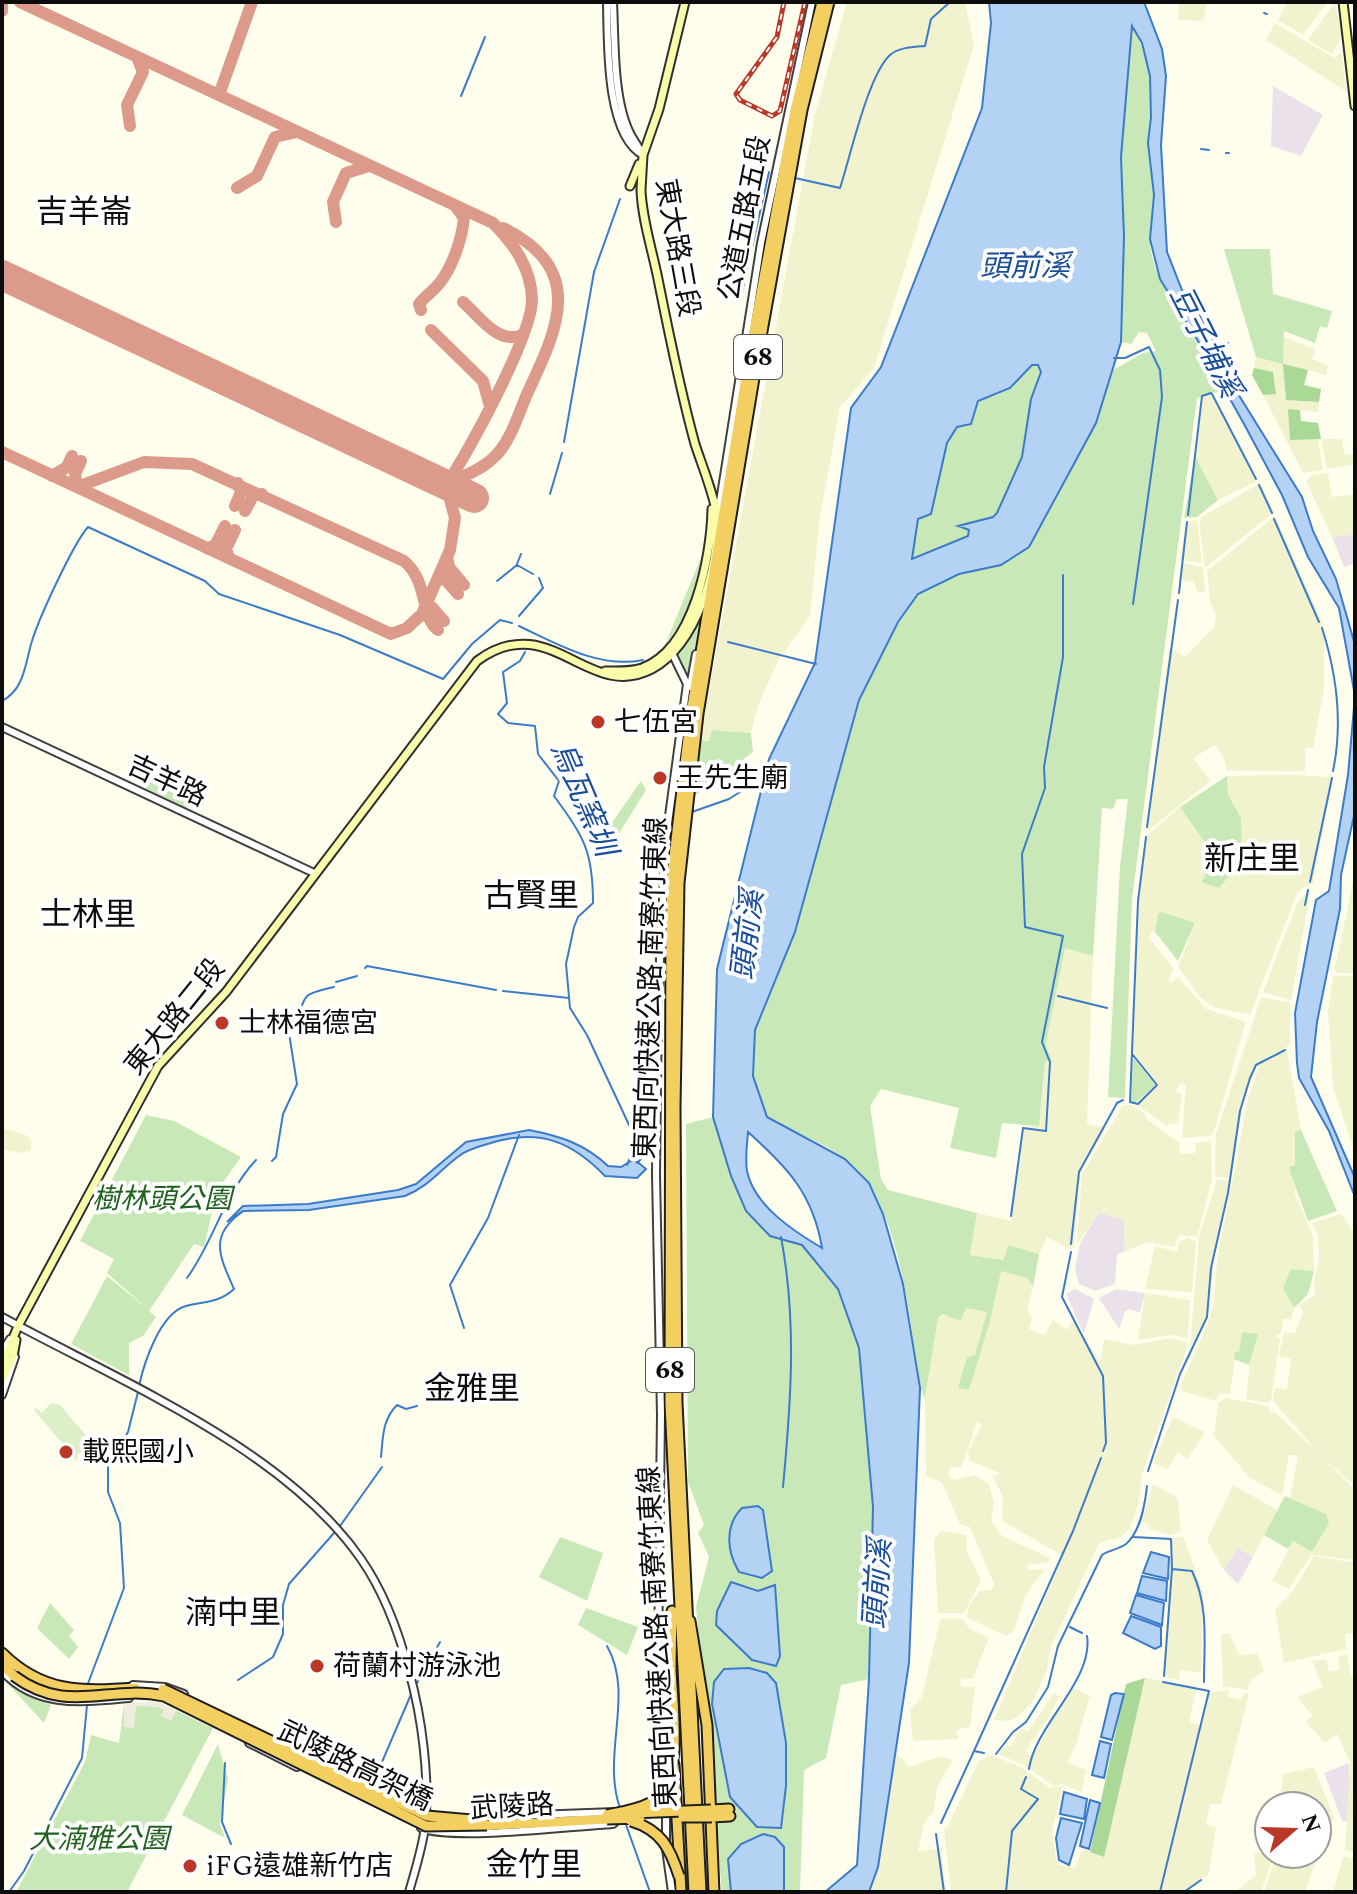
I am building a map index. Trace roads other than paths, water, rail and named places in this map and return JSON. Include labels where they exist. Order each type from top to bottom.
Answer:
[{"type":"highway","name":"東西向快速公路 南寮竹東線","points":[[694,1892],[695,1857],[670,1388],[675,883],[694,714],[754,332],[795,110],[822,2]]},
{"type":"highway","name":"東西向快速公路 南寮竹東線","points":[[694,714],[802,110],[829,2]]},
{"type":"highway","points":[[679,1572],[705,1699],[714,1892]]},
{"type":"highway","points":[[679,1572],[671,1665],[673,1814],[681,1892]]},
{"type":"highway","points":[[2,1655],[21,1676],[40,1687],[70,1695],[132,1691]]},
{"type":"highway","name":"武陵路高架橋","points":[[2,1655],[25,1683],[55,1696],[81,1699],[132,1691],[173,1699],[426,1826],[730,1812]]},
{"type":"highway","points":[[236,1721],[253,1737]]},
{"type":"highway","points":[[230,1733],[253,1737],[435,1824],[486,1823]]},
{"type":"highway","points":[[607,1817],[641,1807],[658,1797],[669,1780],[674,1754]]},
{"type":"highway","points":[[607,1817],[654,1830],[666,1842],[679,1876]]},
{"type":"highway","name":"東西向快速公路 南寮竹東線","points":[[695,1857],[701,1892]]},
{"type":"main road","name":"東大路三段","points":[[314,873],[466,673],[490,651],[503,645],[534,643],[611,676],[639,674],[662,662],[704,605],[718,517],[695,442],[643,207],[643,155],[659,109],[685,2]]},
{"type":"main road","points":[[1343,2],[1355,106]]},
{"type":"main road","points":[[630,186],[643,155]]},
{"type":"main road","name":"東大路三段","points":[[670,650],[696,604],[712,502]]},
{"type":"main road","name":"東大路二段","points":[[2,1365],[18,1326],[158,1066],[226,992],[314,873]]},
{"type":"main road","name":"東大路二段","points":[[2,1379],[13,1357],[18,1326]]},
{"type":"street","points":[[607,2],[615,101],[623,135],[634,150],[643,155]]},
{"type":"street","points":[[613,2],[615,56],[623,104],[629,132],[643,155]]},
{"type":"street","name":"公道五路五段","points":[[718,517],[761,243],[812,2]]},
{"type":"street","points":[[712,502],[721,492]]},
{"type":"street","points":[[672,1892],[666,1852],[673,1814],[658,1660],[661,1415],[656,1175],[658,1000],[666,838],[704,605]]},
{"type":"street","points":[[670,650],[687,684],[687,702]]},
{"type":"street","name":"吉羊路","points":[[2,727],[314,873]]},
{"type":"street","points":[[2,1317],[229,1441],[283,1480],[320,1512],[362,1560],[395,1626],[419,1707],[424,1830],[409,1892]]},
{"type":"street","name":"東大路二段","points":[[2,1352],[18,1326]]},
{"type":"street","name":"東大路二段","points":[[2,1395],[14,1362],[18,1326]]},
{"type":"street","points":[[2,1655],[34,1674],[81,1695],[98,1694]]},
{"type":"street","points":[[2,1671],[26,1689],[63,1702],[81,1695],[132,1691]]},
{"type":"street","name":"武陵路","points":[[98,1694],[165,1687],[424,1812],[444,1817],[612,1810],[620,1816],[673,1814]]},
{"type":"street","name":"武陵路","points":[[98,1694],[167,1700],[424,1830],[466,1832],[613,1824],[620,1816]]},
{"type":"water","name":"頭前溪","points":[[989,2],[1144,2],[1162,49],[1166,76],[1161,145],[1167,252],[1182,290],[1207,327],[1227,376],[1302,497],[1313,531],[1336,579],[1355,645],[1355,696],[1339,608],[1308,557],[1282,495],[1244,424],[1230,399],[1220,391],[1204,351],[1160,279],[1150,239],[1154,195],[1148,143],[1150,76],[1142,43],[1132,26],[1121,157],[1124,237],[1121,342],[1096,423],[1029,547],[1001,565],[959,574],[918,594],[898,622],[859,700],[795,932],[755,1030],[753,1076],[767,1117],[845,1159],[869,1183],[883,1214],[903,1284],[920,1388],[909,1663],[878,1867],[869,1892],[825,1892],[857,1865],[869,1679],[873,1507],[859,1348],[838,1289],[802,1245],[770,1236],[746,1211],[731,1176],[713,1117],[717,969],[769,759],[815,663],[851,408],[881,367],[982,108],[991,23]],"holes":[[[1032,365],[1038,365],[1041,372],[1031,399],[1022,457],[997,513],[993,517],[958,526],[969,530],[968,536],[912,559],[918,519],[931,514],[947,443],[957,427],[971,424],[978,401],[1010,388]],[[748,1132],[797,1183],[812,1212],[822,1248],[788,1226],[758,1196],[747,1171]]]},
{"type":"water","points":[[1355,696],[1355,811],[1341,875],[1340,909],[1317,1022],[1311,1077],[1355,1178],[1355,1197],[1329,1131],[1299,1078],[1295,1013],[1316,900],[1329,891],[1348,775]]},
{"type":"water","points":[[529,1130],[572,1142],[608,1166],[621,1167],[634,1159],[646,1169],[637,1178],[605,1176],[593,1164],[555,1141],[511,1138],[467,1151],[427,1183],[405,1196],[309,1210],[243,1211],[227,1222],[243,1206],[308,1204],[398,1190],[416,1184],[466,1142]]},
{"type":"water","points":[[758,1506],[763,1510],[772,1571],[762,1578],[739,1572],[729,1539],[732,1523],[742,1508]]},
{"type":"water","points":[[1151,1552],[1169,1557],[1168,1579],[1143,1573]]},
{"type":"water","points":[[1142,1576],[1167,1581],[1166,1601],[1137,1593]]},
{"type":"water","points":[[731,1582],[758,1591],[775,1585],[780,1656],[776,1666],[752,1660],[716,1625],[717,1611]]},
{"type":"water","points":[[1136,1595],[1164,1603],[1162,1625],[1130,1613]]},
{"type":"water","points":[[1131,1616],[1161,1627],[1161,1646],[1155,1649],[1123,1633]]},
{"type":"water","points":[[749,1668],[767,1673],[776,1683],[786,1743],[786,1786],[781,1828],[757,1827],[730,1797],[712,1704],[714,1682],[724,1669]]},
{"type":"water","points":[[1124,1694],[1112,1740],[1101,1737],[1111,1695]]},
{"type":"water","points":[[1100,1741],[1111,1744],[1104,1778],[1092,1775]]},
{"type":"water","points":[[1064,1792],[1087,1799],[1084,1819],[1060,1814]]},
{"type":"water","points":[[1090,1800],[1100,1803],[1089,1849],[1080,1846]]},
{"type":"water","points":[[1061,1818],[1082,1823],[1069,1865],[1059,1860],[1056,1838]]},
{"type":"water","points":[[763,1834],[775,1837],[784,1847],[784,1892],[731,1892],[728,1859],[741,1844]]},
{"type":"waterway","points":[[795,178],[840,188],[860,118],[882,65],[898,50],[925,46],[931,19],[950,2]]},
{"type":"waterway","points":[[461,96],[485,37]]},
{"type":"waterway","points":[[1201,149],[1209,150]]},
{"type":"waterway","points":[[742,292],[769,172]]},
{"type":"waterway","points":[[564,442],[594,272],[620,199]]},
{"type":"waterway","name":"豆子埔溪","points":[[1214,349],[1228,343]]},
{"type":"waterway","points":[[1114,358],[1125,358],[1149,347],[1160,370],[1162,397],[1133,604]]},
{"type":"waterway","name":"豆子埔溪","points":[[1188,515],[1202,396],[1211,393]]},
{"type":"waterway","name":"豆子埔溪","points":[[1212,394],[1256,479]]},
{"type":"waterway","points":[[550,494],[562,453]]},
{"type":"waterway","points":[[1259,485],[1272,513]]},
{"type":"waterway","points":[[1274,519],[1319,622]]},
{"type":"waterway","points":[[1179,593],[1187,522]]},
{"type":"waterway","points":[[2,701],[20,683],[49,599],[88,527],[205,581],[219,594],[340,635],[443,679],[472,644],[500,620],[512,623]]},
{"type":"waterway","points":[[517,564],[521,554]]},
{"type":"waterway","points":[[497,581],[517,565],[533,574]]},
{"type":"waterway","points":[[1011,1216],[1023,1128],[1046,1131],[1050,1062],[1042,1042],[1063,936],[1025,927],[1022,854],[1045,788],[1044,767],[1063,657],[1063,575]]},
{"type":"waterway","points":[[519,616],[543,588],[539,578]]},
{"type":"waterway","points":[[1147,827],[1178,600]]},
{"type":"waterway","points":[[519,626],[595,658],[627,662],[643,660]]},
{"type":"waterway","points":[[1322,628],[1337,699],[1338,735],[1333,771]]},
{"type":"waterway","points":[[728,642],[816,664]]},
{"type":"waterway","name":"烏瓦窯圳","points":[[525,652],[520,661],[503,672],[507,703],[498,714],[508,723],[535,726],[538,754],[559,781],[554,796],[580,834],[589,857],[593,903],[578,917],[574,927],[566,964],[570,1008],[587,1035],[630,1127],[635,1145],[627,1165]]},
{"type":"waterway","points":[[689,813],[729,799],[765,776]]},
{"type":"waterway","points":[[1310,882],[1332,778]]},
{"type":"waterway","points":[[1133,1055],[1157,1085],[1138,1104],[1130,1102],[1138,901],[1146,837]]},
{"type":"waterway","points":[[1305,905],[1308,890]]},
{"type":"waterway","points":[[365,968],[496,990]]},
{"type":"waterway","points":[[336,982],[357,976]]},
{"type":"waterway","points":[[272,1161],[276,1157],[283,1114],[297,1084],[288,1027],[307,996],[334,987]]},
{"type":"waterway","points":[[503,991],[569,998]]},
{"type":"waterway","points":[[1058,996],[1107,1008]]},
{"type":"waterway","points":[[1148,1471],[1180,1374],[1207,1317],[1211,1268],[1228,1193],[1240,1111],[1250,1078],[1256,1065],[1285,1050]]},
{"type":"waterway","points":[[1071,1244],[1079,1172],[1117,1103],[1123,1100]]},
{"type":"waterway","points":[[464,1328],[450,1285],[488,1218],[519,1135]]},
{"type":"waterway","points":[[637,1163],[643,1157]]},
{"type":"waterway","points":[[187,1278],[227,1203],[256,1160]]},
{"type":"waterway","points":[[139,1386],[149,1352],[168,1318],[186,1306],[217,1299],[234,1289],[221,1257],[221,1238],[231,1221],[242,1212]]},
{"type":"waterway","points":[[781,1237],[791,1331],[783,1487]]},
{"type":"waterway","points":[[1071,1252],[1062,1297],[1103,1376],[1106,1443],[1103,1451]]},
{"type":"waterway","points":[[87,1686],[124,1588],[120,1523],[108,1492],[108,1466],[128,1432],[138,1392]]},
{"type":"waterway","points":[[381,1457],[384,1430],[392,1411],[397,1405],[406,1409],[417,1406]]},
{"type":"waterway","points":[[974,1751],[1073,1531],[1101,1458]]},
{"type":"waterway","points":[[340,1526],[382,1467]]},
{"type":"waterway","points":[[996,1754],[1013,1732],[1026,1722],[1048,1687],[1058,1646],[1102,1555],[1124,1546],[1131,1539],[1141,1517],[1147,1486]]},
{"type":"waterway","points":[[238,1680],[273,1657],[283,1634],[283,1605],[289,1584],[334,1533]]},
{"type":"waterway","points":[[1133,1537],[1171,1539],[1172,1569],[1192,1571],[1203,1611],[1204,1682]]},
{"type":"waterway","points":[[1164,1676],[1172,1569]]},
{"type":"waterway","points":[[1070,1627],[1082,1633]]},
{"type":"waterway","points":[[1029,1769],[1042,1736],[1082,1669],[1087,1653],[1087,1636]]},
{"type":"waterway","points":[[417,1683],[440,1642]]},
{"type":"waterway","points":[[607,1646],[615,1665],[618,1684],[614,1767],[620,1808]]},
{"type":"waterway","points":[[1160,1892],[1209,1691],[1163,1682]]},
{"type":"waterway","points":[[373,1783],[412,1692]]},
{"type":"waterway","points":[[9,1892],[24,1871],[82,1758],[87,1705]]},
{"type":"waterway","points":[[941,1823],[974,1751],[984,1753]]},
{"type":"waterway","points":[[225,1763],[222,1822],[231,1844]]},
{"type":"waterway","points":[[1006,1892],[1012,1831],[1038,1799],[1021,1789],[1026,1777]]},
{"type":"waterway","points":[[625,1822],[650,1892]]},
{"type":"waterway","points":[[936,1834],[944,1892]]},
{"type":"waterway","points":[[1184,1892],[1201,1880]]},
{"type":"railway","points":[[784,2],[777,37],[736,94],[740,100],[772,116],[780,111],[805,2]]},
{"type":"place","name":"七伍宮","points":[[598,722]]},
{"type":"place","name":"王先生廟","points":[[660,778]]},
{"type":"place","name":"士林福德宮","points":[[222,1023]]},
{"type":"place","name":"載熙國小","points":[[66,1452]]},
{"type":"place","name":"荷蘭村游泳池","points":[[317,1666]]},
{"type":"place","name":"iFG遠雄新竹店","points":[[190,1866]]},
{"type":"district","name":"吉羊崙","points":[[84,212]]},
{"type":"district","name":"新庄里","points":[[1252,859]]},
{"type":"district","name":"古賢里","points":[[531,896]]},
{"type":"district","name":"士林里","points":[[88,915]]},
{"type":"district","name":"金雅里","points":[[472,1389]]},
{"type":"district","name":"湳中里","points":[[233,1613]]},
{"type":"district","name":"金竹里","points":[[534,1865]]},
{"type":"park label","name":"樹林頭公園","points":[[162,1199]]},
{"type":"park label","name":"大湳雅公園","points":[[99,1839]]}]
